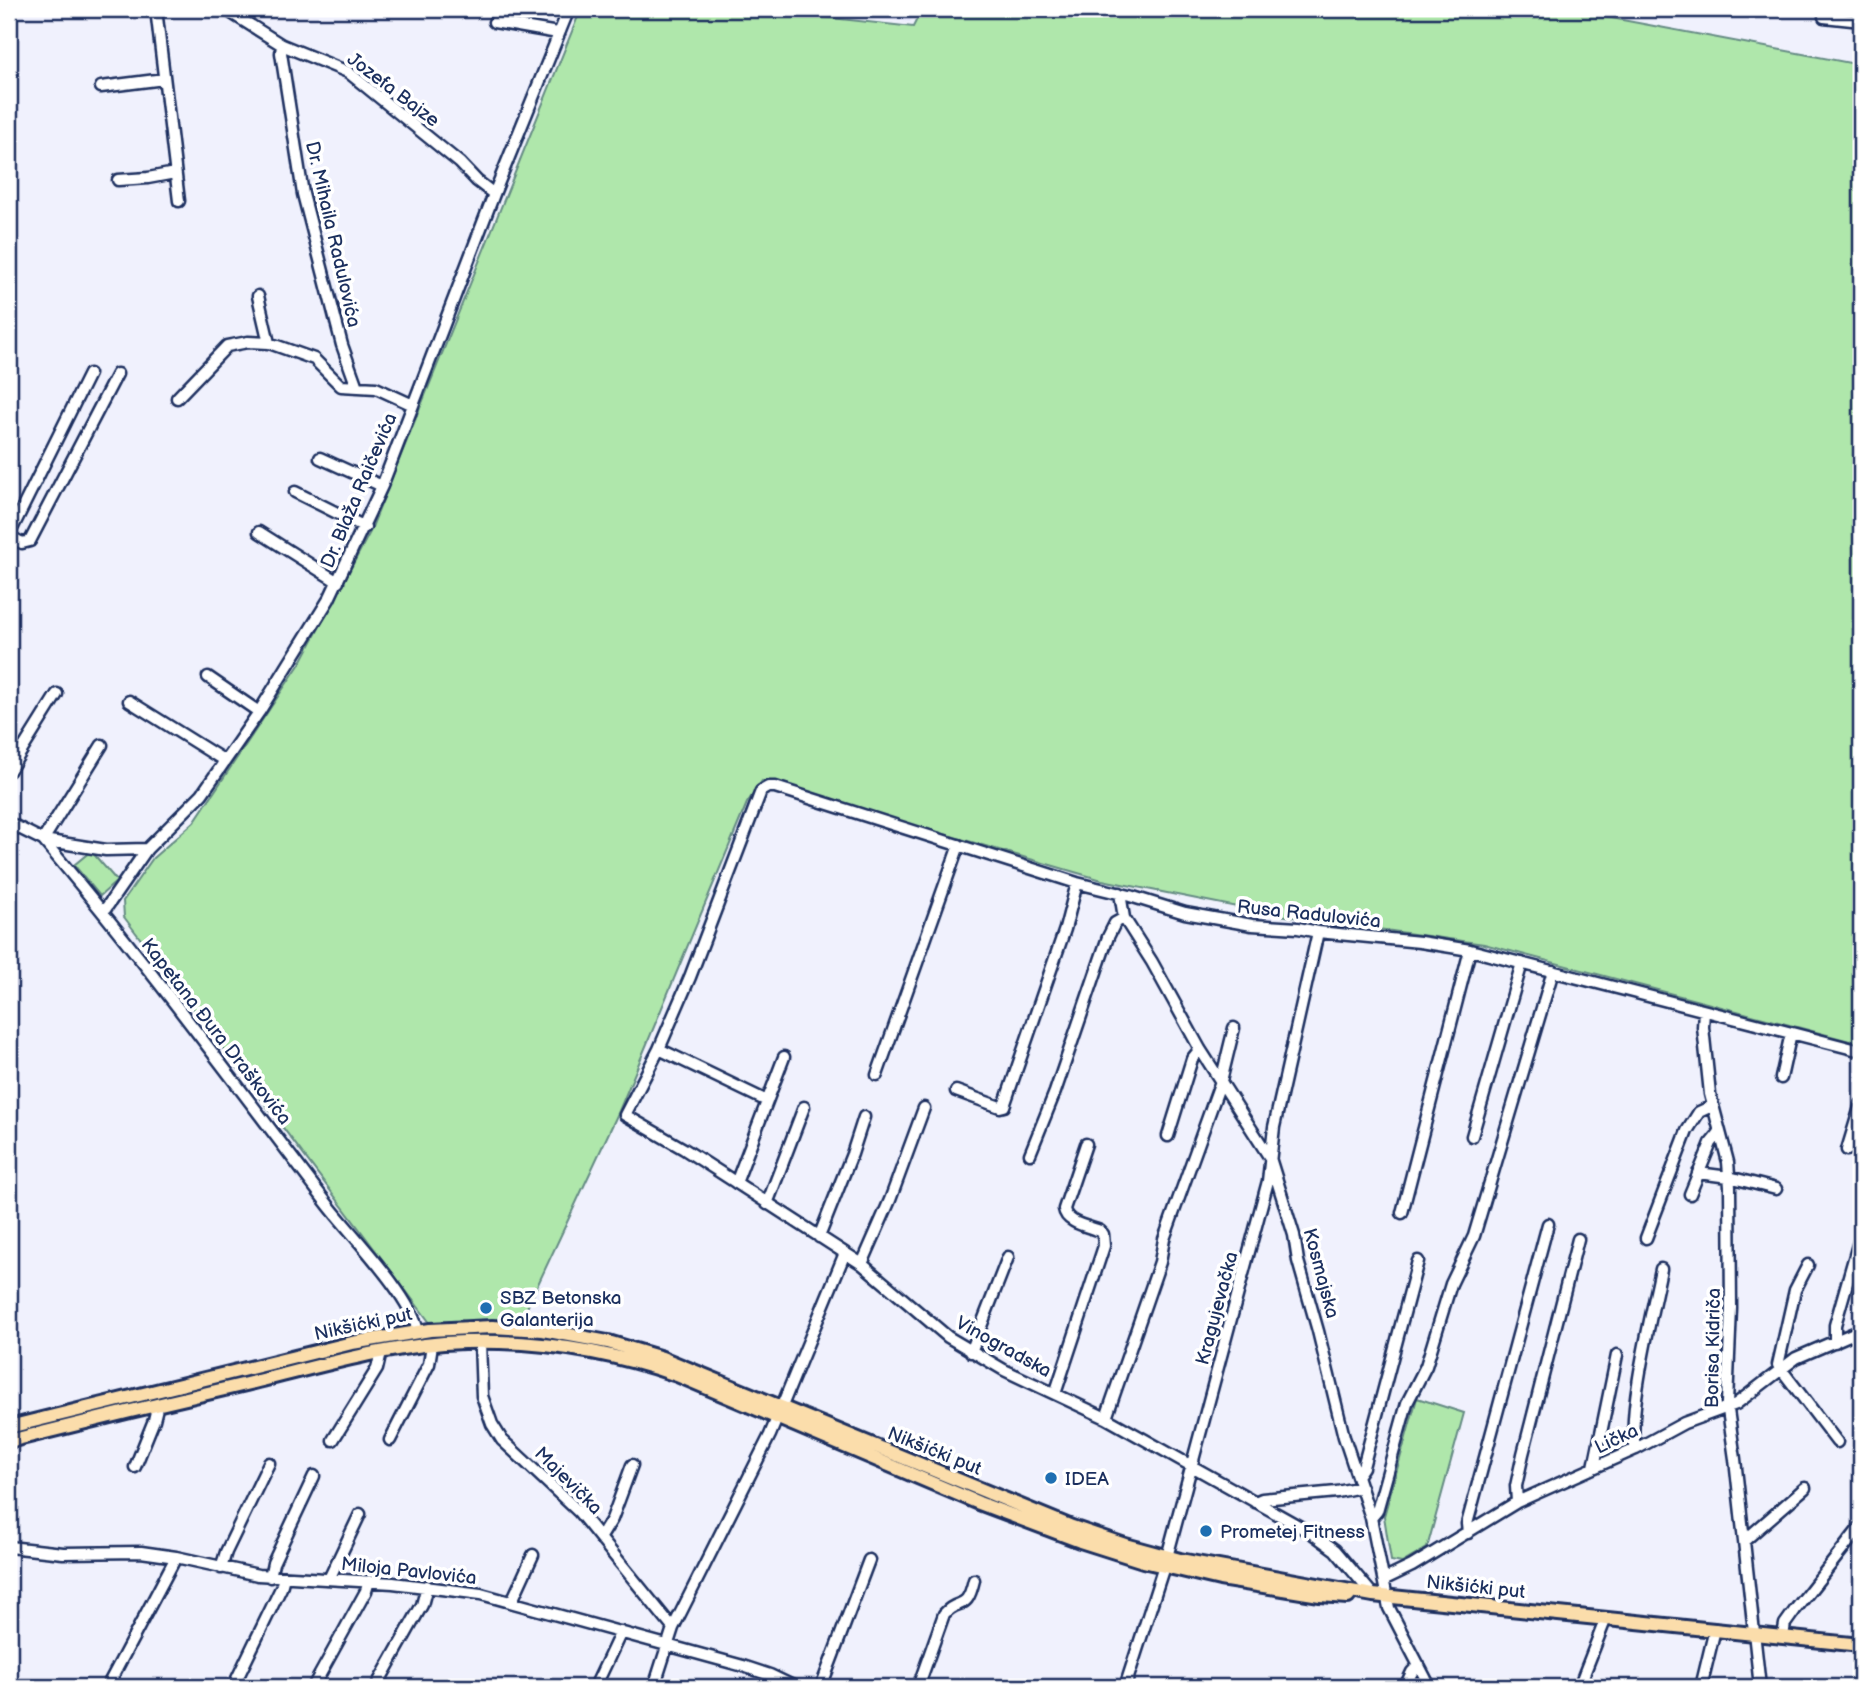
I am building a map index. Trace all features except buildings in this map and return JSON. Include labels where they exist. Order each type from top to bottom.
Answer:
[{"type":"main road","name":"Nikšićki put","points":[[9,1427],[75,1418],[352,1343],[418,1331],[504,1327],[587,1337],[652,1355],[780,1413],[1166,1562],[1373,1595],[1861,1645]]},
{"type":"main road","points":[[9,1441],[75,1418],[158,1404],[380,1352],[480,1342],[558,1346],[657,1368],[780,1413]]},
{"type":"street","points":[[156,9],[179,201]]},
{"type":"street","name":"Jozefa Bajze","points":[[225,9],[282,45],[348,72],[451,155],[494,194]]},
{"type":"street","name":"Dr. Blaža Raičevića","points":[[104,911],[147,849],[196,802],[259,712],[311,631],[338,582],[382,486],[494,194],[569,9]]},
{"type":"street","points":[[1824,17],[1861,21]]},
{"type":"street","points":[[494,22],[558,33]]},
{"type":"street","name":"Dr. Mihaila Radulovića","points":[[282,45],[303,194],[342,345],[357,387]]},
{"type":"street","points":[[101,87],[164,79]]},
{"type":"street","points":[[118,180],[175,173]]},
{"type":"street","points":[[258,296],[269,343]]},
{"type":"street","points":[[177,398],[227,346],[248,342],[269,343],[317,360],[339,385],[384,390],[413,405]]},
{"type":"street","points":[[89,374],[9,536],[22,543],[30,541],[117,374]]},
{"type":"street","points":[[320,458],[382,486]]},
{"type":"street","points":[[295,492],[365,527]]},
{"type":"street","points":[[259,532],[338,582]]},
{"type":"street","points":[[208,677],[259,712]]},
{"type":"street","points":[[9,771],[57,694]]},
{"type":"street","points":[[129,701],[225,761]]},
{"type":"street","points":[[43,840],[102,745]]},
{"type":"street","name":"Rusa Radulovića","points":[[659,1049],[690,977],[761,791],[775,787],[1077,883],[1202,917],[1470,950],[1861,1051]]},
{"type":"street","points":[[9,823],[43,840],[106,850],[147,849]]},
{"type":"street","name":"Kapetana Đura Draškovića","points":[[43,840],[104,911],[340,1220],[404,1299],[418,1331]]},
{"type":"street","points":[[877,1075],[959,845]]},
{"type":"street","points":[[956,1091],[1000,1107],[1004,1106],[1065,929],[1077,883]]},
{"type":"street","name":"Kosmajska","points":[[1119,893],[1124,918],[1152,962],[1200,1049],[1270,1158],[1294,1235],[1344,1437],[1371,1518],[1391,1613],[1430,1687]]},
{"type":"street","points":[[1030,1154],[1055,1091],[1108,937],[1115,923],[1124,918]]},
{"type":"street","name":"Kragujevačka","points":[[1125,1687],[1166,1562],[1268,1181],[1270,1158],[1318,932]]},
{"type":"street","points":[[1402,1213],[1470,950]]},
{"type":"street","points":[[1472,1136],[1522,963]]},
{"type":"street","points":[[1371,1518],[1377,1511],[1407,1403],[1426,1366],[1451,1284],[1474,1236],[1553,971]]},
{"type":"street","name":"Borisa Kidriča","points":[[1704,1011],[1703,1027],[1712,1107],[1729,1177],[1731,1308],[1726,1379],[1727,1408],[1760,1687]]},
{"type":"street","points":[[1106,1418],[1160,1262],[1164,1239],[1221,1081],[1234,1028]]},
{"type":"street","points":[[1782,1078],[1791,1033]]},
{"type":"street","points":[[659,1049],[766,1101]]},
{"type":"street","name":"Vinogradska","points":[[659,1049],[625,1115],[862,1264],[924,1319],[971,1352],[1106,1418],[1313,1534],[1335,1550],[1373,1595]]},
{"type":"street","points":[[1168,1136],[1192,1059],[1200,1049]]},
{"type":"street","points":[[736,1184],[784,1057]]},
{"type":"street","points":[[1847,1150],[1861,1104]]},
{"type":"street","points":[[767,1204],[804,1107]]},
{"type":"street","points":[[1646,1238],[1686,1132],[1699,1112],[1712,1107]]},
{"type":"street","points":[[862,1264],[925,1108]]},
{"type":"street","points":[[819,1237],[864,1117]]},
{"type":"street","points":[[1690,1194],[1711,1143],[1720,1132]]},
{"type":"street","points":[[1055,1394],[1104,1246],[1103,1234],[1100,1231],[1069,1219],[1064,1214],[1086,1144]]},
{"type":"street","points":[[1699,1173],[1729,1177],[1776,1189]]},
{"type":"street","points":[[1468,1533],[1467,1524],[1548,1224]]},
{"type":"street","points":[[1835,1342],[1835,1325],[1861,1234]]},
{"type":"street","points":[[1517,1502],[1516,1486],[1523,1454],[1578,1240]]},
{"type":"street","points":[[654,1687],[673,1628],[780,1413],[845,1254]]},
{"type":"street","points":[[971,1352],[1008,1257]]},
{"type":"street","points":[[1357,1476],[1363,1467],[1418,1261]]},
{"type":"street","points":[[1808,1265],[1796,1290],[1780,1351],[1779,1369],[1837,1442]]},
{"type":"street","points":[[1636,1449],[1633,1436],[1641,1370],[1661,1269]]},
{"type":"street","name":"Lička","points":[[1385,1579],[1412,1566],[1517,1502],[1636,1449],[1690,1420],[1743,1400],[1796,1358],[1861,1330]]},
{"type":"street","name":"Majevička","points":[[480,1342],[482,1396],[492,1424],[502,1440],[579,1512],[673,1628]]},
{"type":"street","points":[[390,1440],[429,1364],[432,1345]]},
{"type":"street","points":[[333,1440],[377,1369],[380,1352]]},
{"type":"street","points":[[1594,1467],[1617,1355]]},
{"type":"street","points":[[135,1467],[158,1404]]},
{"type":"street","points":[[221,1568],[226,1552],[269,1463]]},
{"type":"street","points":[[601,1537],[612,1519],[632,1465]]},
{"type":"street","points":[[270,1577],[272,1565],[314,1476]]},
{"type":"street","points":[[1255,1502],[1361,1487]]},
{"type":"street","points":[[1744,1541],[1805,1488]]},
{"type":"street","points":[[329,1579],[360,1514]]},
{"type":"street","points":[[1783,1636],[1785,1624],[1861,1526]]},
{"type":"street","name":"Miloja Pavlovića","points":[[9,1547],[63,1553],[141,1552],[270,1577],[427,1586],[512,1601],[770,1675],[795,1687]]},
{"type":"street","points":[[512,1601],[533,1555]]},
{"type":"street","points":[[107,1687],[176,1557]]},
{"type":"street","points":[[821,1687],[869,1560]]},
{"type":"street","points":[[233,1687],[284,1577]]},
{"type":"street","points":[[918,1687],[944,1614],[970,1598],[974,1580]]},
{"type":"street","points":[[313,1687],[369,1581]]},
{"type":"street","points":[[376,1687],[422,1605],[427,1586]]},
{"type":"street","points":[[1579,1687],[1606,1618]]},
{"type":"street","points":[[1701,1687],[1715,1629]]},
{"type":"street","points":[[595,1687],[621,1632]]},
{"type":"street","points":[[1405,1687],[1412,1672],[1419,1665]]},
{"type":"shaded area","points":[[807,9],[916,9],[910,22]]},
{"type":"green space","points":[[581,9],[750,9],[913,27],[922,9],[1564,9],[1861,65],[1861,1044],[1484,944],[1272,914],[1102,880],[762,781],[747,803],[619,1111],[518,1327],[437,1332],[124,917],[123,901],[153,858],[194,822],[301,662],[370,532]]},
{"type":"green space","points":[[91,851],[117,881],[100,896],[74,865]]},
{"type":"green space","points":[[1417,1398],[1464,1413],[1427,1548],[1402,1563],[1391,1561],[1384,1516]]},
{"type":"place","name":"SBZ Betonska Galanterija","points":[[486,1308]]},
{"type":"place","name":"IDEA","points":[[1051,1478]]},
{"type":"place","name":"Prometej Fitness","points":[[1206,1531]]}]
